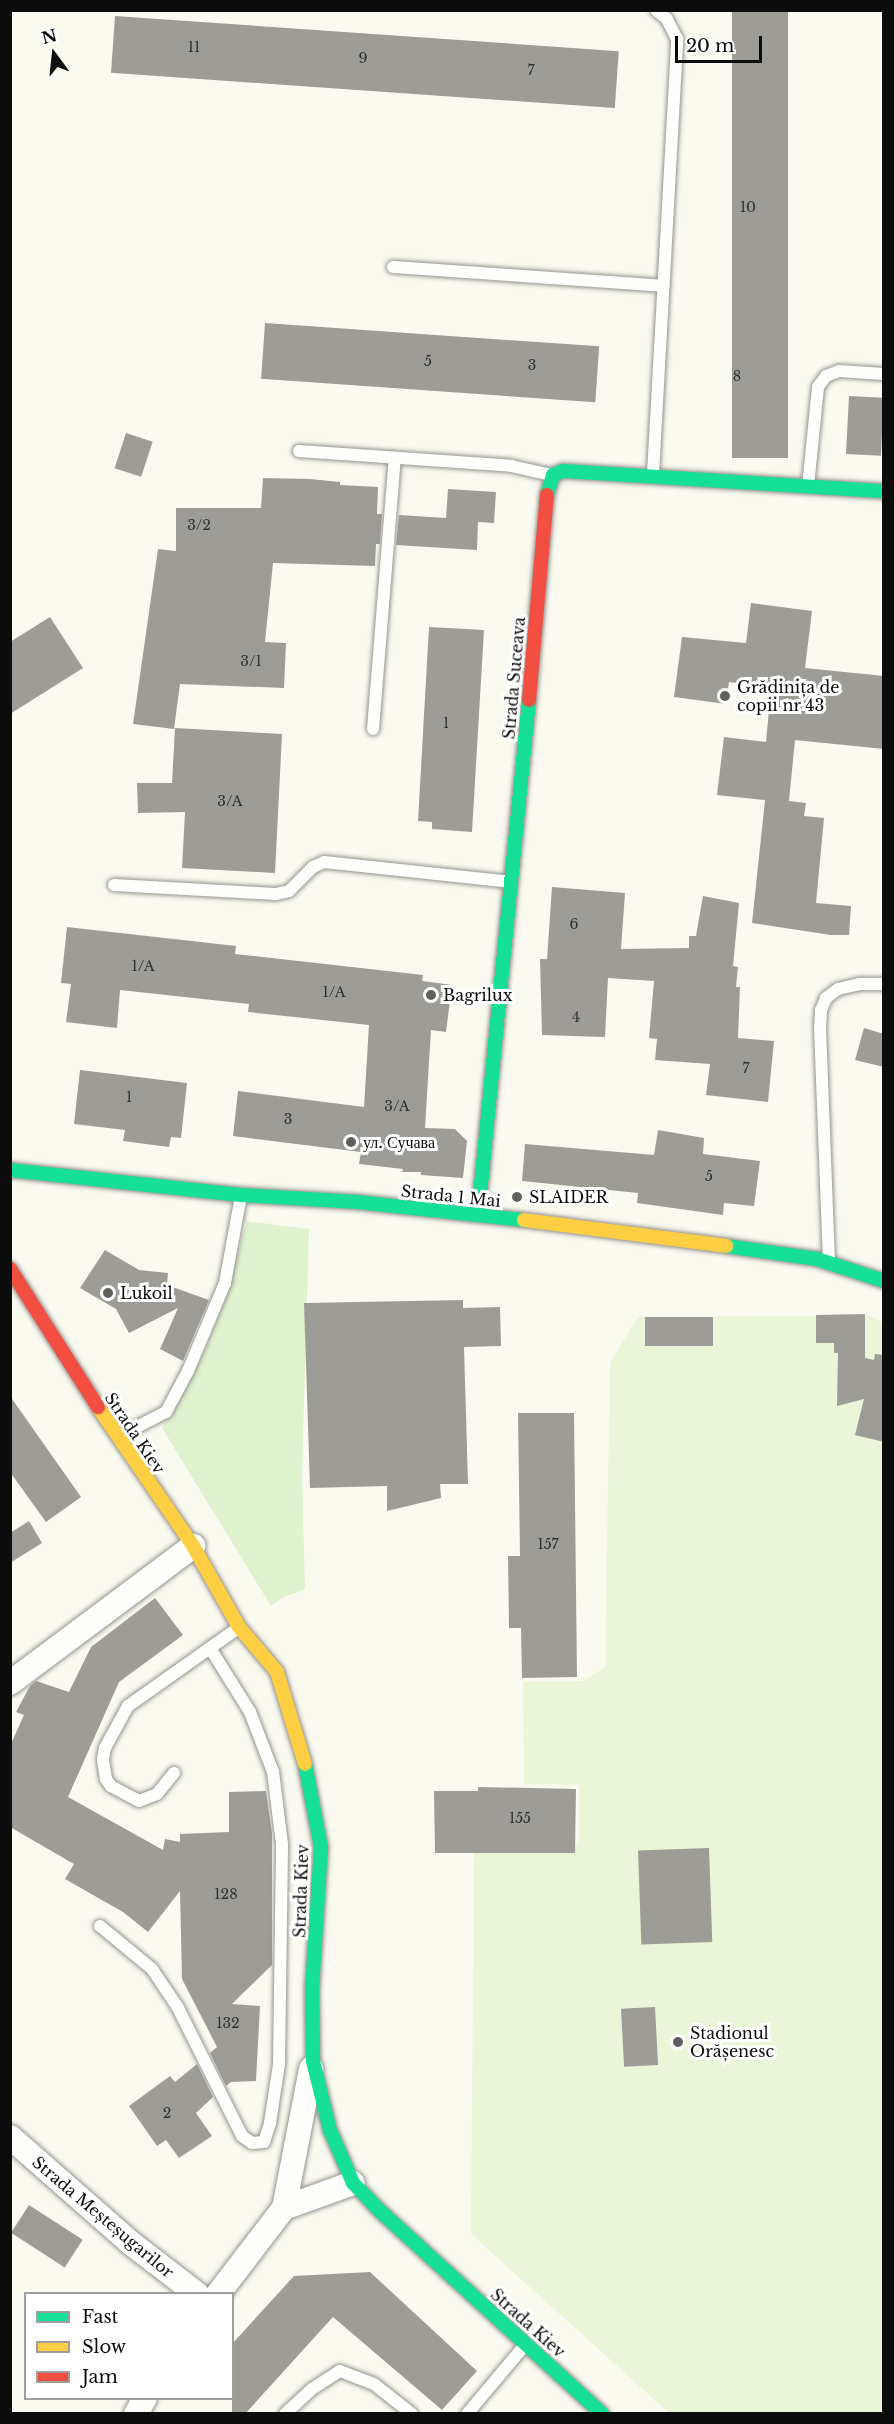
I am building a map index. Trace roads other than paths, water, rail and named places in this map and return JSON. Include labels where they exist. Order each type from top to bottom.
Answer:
[{"type":"street","points":[[553,475],[563,471],[653,475],[884,491]]},
{"type":"street","name":"Strada Suceava","points":[[478,1215],[513,882],[547,494],[553,475]]},
{"type":"street","name":"Strada 1 Mai","points":[[10,1170],[241,1195],[357,1202],[761,1250],[829,1263],[884,1281]]},
{"type":"street","name":"Strada Kiev","points":[[10,1269],[117,1437],[193,1546],[239,1627],[277,1672],[302,1749],[321,1847],[312,1990],[313,2061],[330,2130],[353,2183],[380,2211],[602,2414]]},
{"type":"street","points":[[10,1683],[193,1546]]},
{"type":"street","points":[[220,2292],[284,2208],[313,2061]]},
{"type":"street","name":"Strada Meșteșugarilor","points":[[10,2137],[132,2244],[193,2292]]},
{"type":"street","points":[[284,2208],[353,2183]]},
{"type":"street","points":[[136,2414],[144,2400]]},
{"type":"lane","points":[[653,475],[677,39],[667,19],[656,10]]},
{"type":"lane","points":[[393,267],[663,286]]},
{"type":"lane","points":[[807,487],[818,387],[826,376],[839,371],[884,374]]},
{"type":"lane","points":[[299,451],[511,466],[553,475]]},
{"type":"lane","points":[[373,729],[395,458]]},
{"type":"lane","points":[[114,885],[276,894],[289,891],[313,867],[324,862],[513,882]]},
{"type":"lane","points":[[829,1263],[821,1010],[826,998],[838,989],[859,984],[884,984]]},
{"type":"lane","points":[[117,1437],[166,1412],[188,1371],[225,1282],[241,1195]]},
{"type":"lane","points":[[174,1773],[157,1794],[139,1801],[111,1786],[106,1779],[103,1759],[105,1748],[128,1706],[239,1627]]},
{"type":"lane","points":[[100,1926],[152,1969],[177,2006],[242,2136],[252,2144],[264,2142],[270,2123],[279,2064],[282,1844],[273,1772],[250,1712],[210,1648]]},
{"type":"lane","points":[[467,2414],[526,2344]]},
{"type":"lane","points":[[285,2414],[312,2389],[340,2371],[374,2384],[412,2414]]},
{"type":"place","name":"Grădinița de copii nr 43","points":[[725,696]]},
{"type":"place","name":"Bagrilux","points":[[431,995]]},
{"type":"place","name":"ул. Сучава","points":[[351,1142]]},
{"type":"place","name":"SLAIDER","points":[[517,1197]]},
{"type":"place","name":"Lukoil","points":[[108,1293]]},
{"type":"place","name":"Stadionul Orășenesc","points":[[678,2042]]}]
